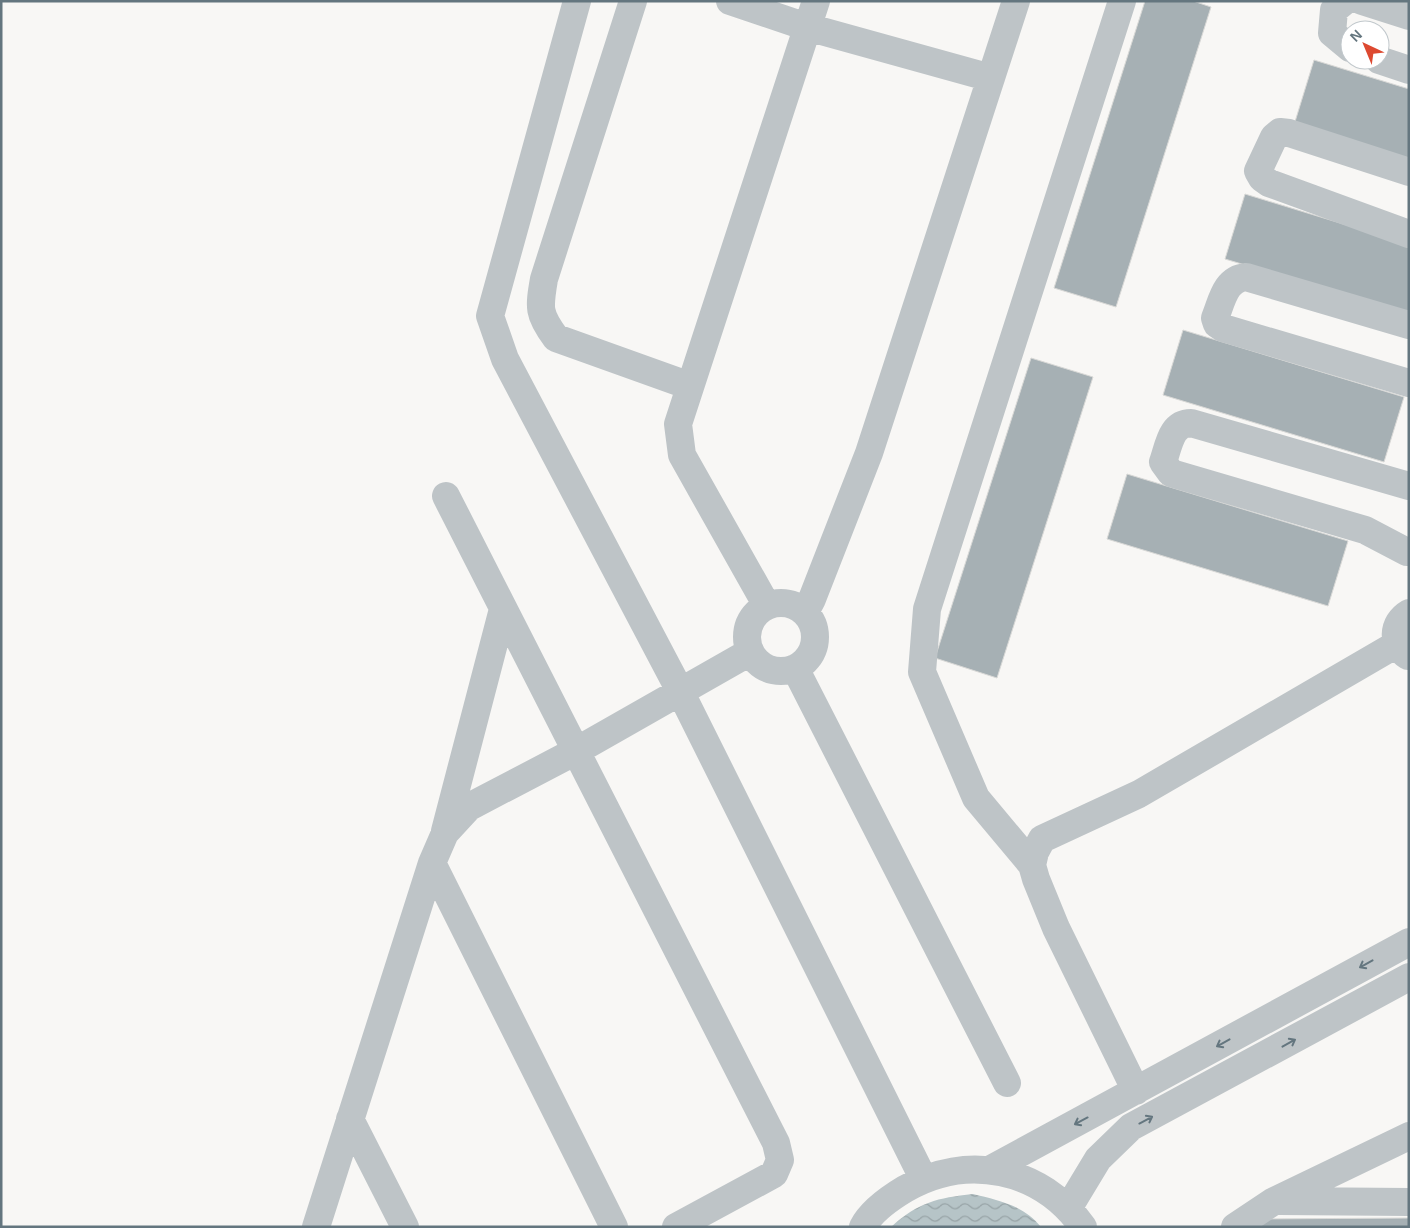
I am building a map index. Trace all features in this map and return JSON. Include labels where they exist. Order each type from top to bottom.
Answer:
[{"type":"street","points":[[576,1],[490,316],[505,359],[680,691],[923,1178]]},
{"type":"street","points":[[633,1],[544,279],[540,302],[543,320],[556,338],[690,386]]},
{"type":"street","points":[[730,1],[807,27],[991,78]]},
{"type":"street","points":[[767,606],[682,455],[678,424],[816,1]]},
{"type":"street","points":[[805,612],[812,599],[869,453],[1016,1]]},
{"type":"street","points":[[1122,1],[927,609],[922,672],[976,798],[1032,865],[1056,928],[1136,1091]]},
{"type":"street","points":[[1340,40],[1332,33],[1334,10],[1345,1]]},
{"type":"street","points":[[1362,1],[1409,16]]},
{"type":"street","points":[[1390,64],[1409,70]]},
{"type":"street","points":[[1409,172],[1280,132],[1274,137],[1258,171],[1262,178],[1269,183],[1409,234]]},
{"type":"street","points":[[1409,325],[1246,277],[1237,278],[1230,282],[1215,318],[1217,324],[1223,328],[1409,383]]},
{"type":"street","points":[[1408,556],[1365,530],[1171,472],[1163,462],[1175,428],[1182,423],[1191,423],[1409,486]]},
{"type":"street","points":[[446,496],[776,1143],[780,1160],[774,1174],[676,1227]]},
{"type":"street","points":[[780,603],[793,605],[805,612],[812,623],[816,636],[814,649],[806,661],[795,668],[782,672],[769,670],[758,663],[750,652],[746,639],[749,625],[756,614],[767,606],[780,603]]},
{"type":"street","points":[[316,1227],[432,862],[445,833],[503,609]]},
{"type":"street","points":[[1032,865],[1035,852],[1042,839],[1139,794],[1403,650],[1395,634],[1397,624],[1409,612]]},
{"type":"street","points":[[445,833],[470,807],[576,751],[750,652]]},
{"type":"street","points":[[795,668],[1007,1083]]},
{"type":"street","points":[[432,862],[614,1227]]},
{"type":"street","points":[[991,1169],[1409,942]]},
{"type":"street","points":[[863,1227],[891,1197],[923,1178],[956,1170],[991,1169],[1033,1182],[1076,1217],[1098,1159],[1131,1127],[1409,978]]},
{"type":"street","points":[[350,1119],[405,1227]]},
{"type":"street","points":[[1235,1227],[1274,1201],[1409,1136]]},
{"type":"street","points":[[1274,1201],[1409,1202]]},
{"type":"water","points":[[973,1194],[1019,1209],[1035,1220],[1041,1227],[891,1227],[911,1212],[929,1203],[949,1197]]},
{"type":"building","points":[[1145,1],[1193,1],[1211,7],[1116,307],[1054,288]]},
{"type":"building","points":[[1314,60],[1340,68],[1340,70],[1347,70],[1409,89],[1409,159],[1294,125]]},
{"type":"building","points":[[1245,194],[1409,244],[1409,314],[1225,259]]},
{"type":"building","points":[[1183,330],[1404,397],[1384,462],[1163,395]]},
{"type":"building","points":[[1031,358],[1093,377],[997,678],[935,658]]},
{"type":"building","points":[[1127,474],[1348,541],[1328,606],[1107,539]]},
{"type":"building","points":[[1409,1218],[1409,1227],[1254,1227],[1254,1219]]}]
